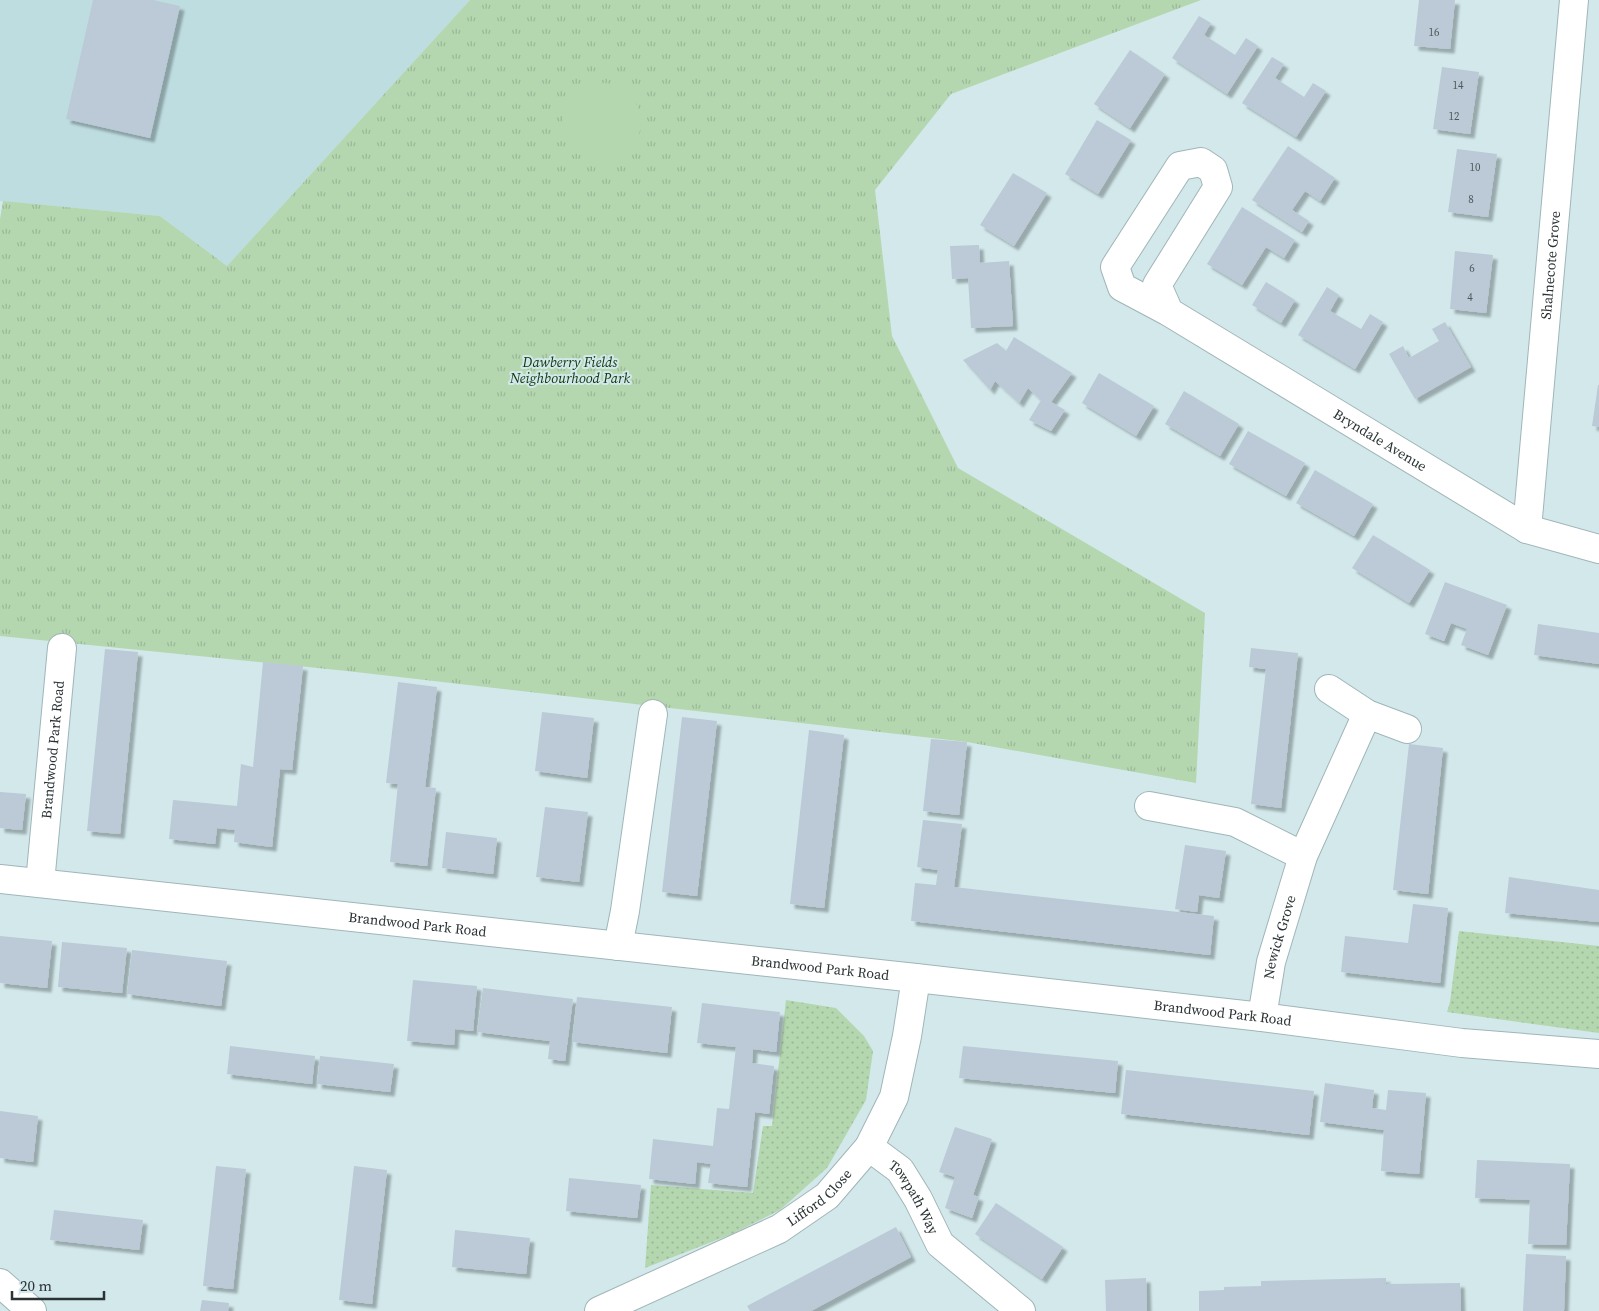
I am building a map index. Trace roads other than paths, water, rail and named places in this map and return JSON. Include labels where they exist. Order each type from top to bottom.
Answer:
[{"type":"street","name":"Shalnecote Grove","points":[[1527,529],[1574,0]]},
{"type":"street","name":"Bryndale Avenue","points":[[1169,312],[1157,286],[1218,188],[1213,170],[1201,162],[1180,166],[1114,267],[1122,287],[1169,312],[1527,529],[1599,549]]},
{"type":"street","name":"Brandwood Park Road","points":[[40,883],[62,648]]},
{"type":"street","points":[[1329,689],[1367,714],[1408,729]]},
{"type":"street","points":[[618,946],[625,911],[653,714]]},
{"type":"street","name":"Newick Grove","points":[[1262,1017],[1271,962],[1303,856],[1367,714]]},
{"type":"street","points":[[1149,806],[1235,822],[1303,856]]},
{"type":"street","name":"Brandwood Park Road","points":[[0,879],[916,978],[1262,1017],[1462,1043],[1599,1054]]},
{"type":"street","name":"Lifford Close","points":[[599,1311],[779,1228],[826,1196],[869,1147],[894,1097],[907,1036],[916,978]]},
{"type":"street","name":"Towpath Way","points":[[869,1147],[900,1170],[918,1199],[940,1244],[1021,1311]]},
{"type":"street","points":[[0,1283],[32,1311]]},
{"type":"park label","name":"Dawberry Fields Neighbourhood Park","points":[[570,370]]}]
